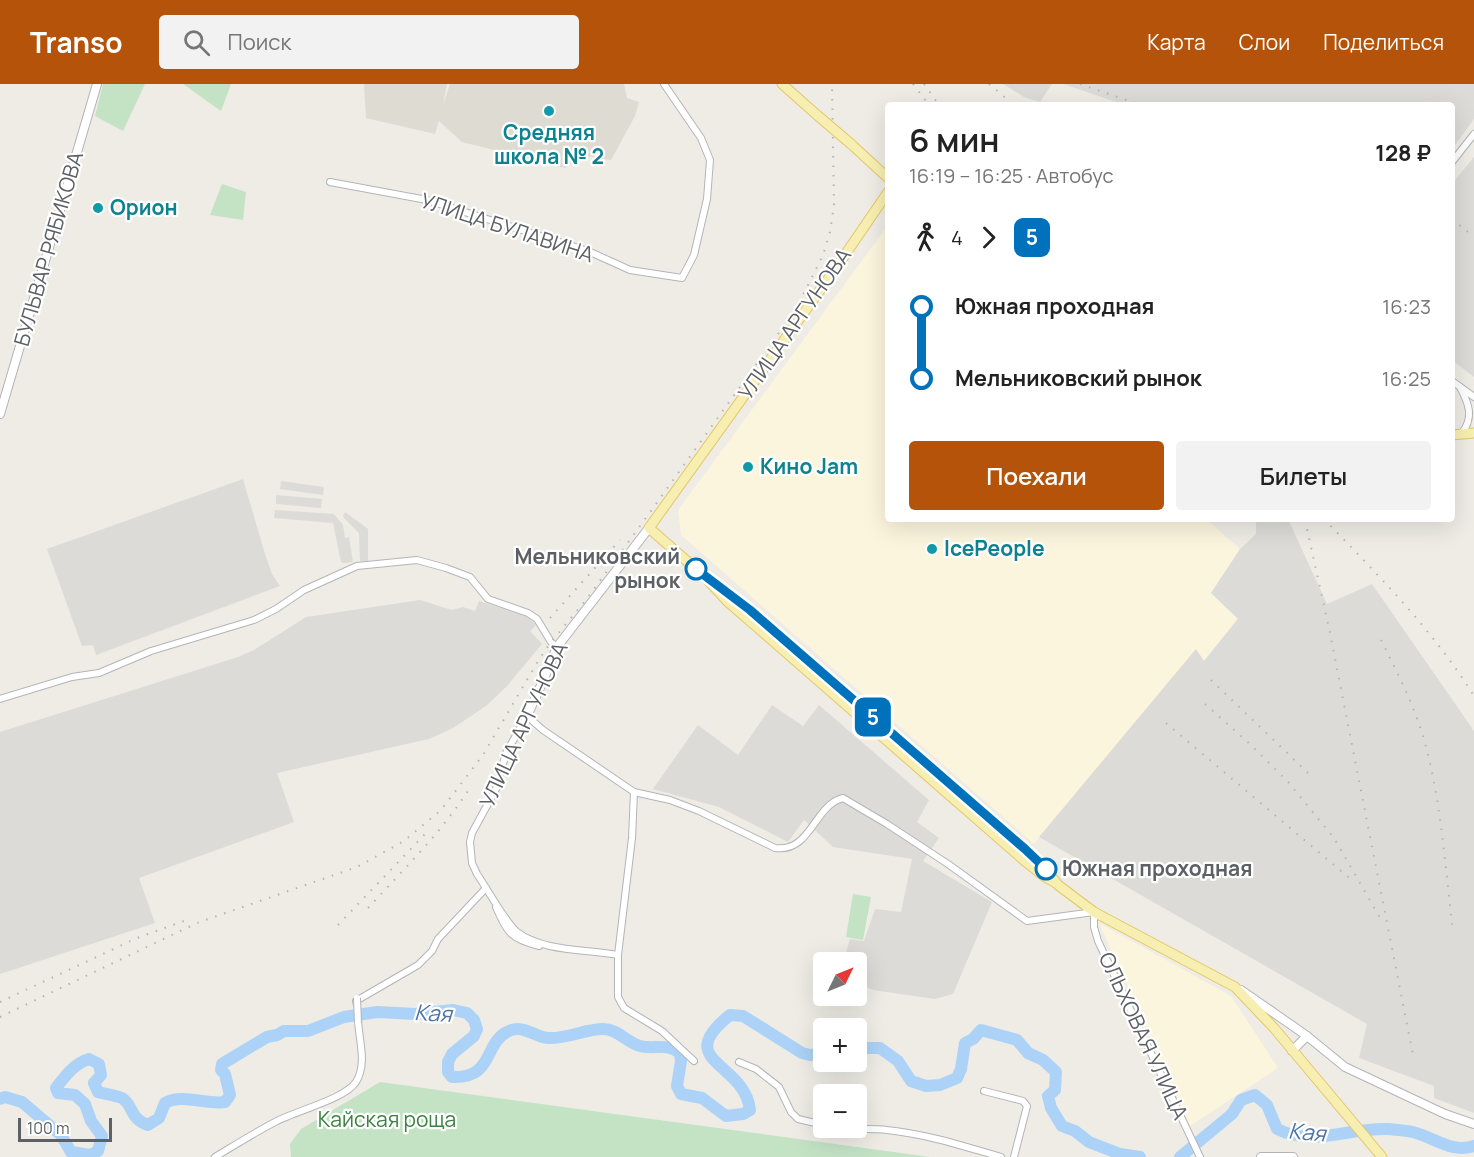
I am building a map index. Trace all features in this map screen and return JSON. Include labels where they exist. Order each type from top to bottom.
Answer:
[{"type":"main road","points":[[782,84],[885,175]]},
{"type":"main road","name":"УЛИЦА АРГУНОВА","points":[[649,528],[885,196]]},
{"type":"main road","points":[[1457,434],[1474,432]]},
{"type":"main road","points":[[649,528],[704,576],[727,601],[1045,878],[1056,883],[1094,912],[1236,987],[1382,1157]]},
{"type":"main road","points":[[704,576],[750,610],[1039,861],[1056,883]]},
{"type":"street","name":"БУЛЬВАР РЯБИКОВА","points":[[1,409],[97,84]]},
{"type":"street","name":"УЛИЦА БУЛАВИНА","points":[[330,182],[427,200],[588,251],[630,270],[682,278],[694,255],[707,199],[710,160],[701,138],[664,84]]},
{"type":"street","points":[[1455,158],[1474,134]]},
{"type":"street","points":[[1455,383],[1474,397]]},
{"type":"street","points":[[1457,434],[1469,427],[1472,420],[1470,407],[1460,387]]},
{"type":"street","name":"УЛИЦА АРГУНОВА","points":[[618,955],[605,957],[553,949],[514,938],[503,924],[472,863],[470,842],[472,833],[496,789],[506,753],[543,681],[557,647],[649,528]]},
{"type":"street","points":[[0,699],[72,678],[99,673],[151,651],[254,620],[276,609],[304,590],[357,566],[417,560],[470,577],[488,599],[528,613],[537,619],[551,642],[557,647]]},
{"type":"street","points":[[526,716],[634,792],[670,800],[717,818],[775,848],[785,849],[798,843],[829,807],[837,799],[843,798],[948,864],[1027,921],[1094,912]]},
{"type":"street","points":[[860,730],[874,729]]},
{"type":"street","points":[[634,792],[633,838],[618,955],[618,997],[624,1008],[662,1031],[694,1061]]},
{"type":"street","points":[[358,1023],[357,998],[406,973],[423,960],[435,942],[463,915],[486,888]]},
{"type":"street","points":[[215,1157],[274,1122],[350,1089],[357,1081],[361,1070],[362,1050],[356,1001],[418,965],[432,951],[438,939],[486,888]]},
{"type":"street","name":"ОЛЬХОВАЯ УЛИЦА","points":[[1094,912],[1094,927],[1098,941],[1199,1155]]},
{"type":"street","points":[[1236,987],[1306,1036],[1345,1067],[1445,1114],[1474,1124]]},
{"type":"street","points":[[1292,1051],[1306,1036]]},
{"type":"street","points":[[739,1062],[756,1069],[774,1082],[791,1112],[798,1119],[813,1122]]},
{"type":"street","points":[[984,1091],[1023,1101],[1027,1106],[1014,1157]]},
{"type":"street","points":[[867,1131],[884,1130],[925,1136],[1001,1157]]},
{"type":"street","points":[[1261,1157],[1293,1157]]},
{"type":"shaded area","points":[[364,84],[447,84],[443,105],[450,84],[624,84],[627,98],[639,102],[635,116],[611,160],[586,156],[565,168],[462,142],[439,121],[435,134],[366,118]]},
{"type":"shaded area","points":[[1003,84],[1052,84],[1040,102],[1024,97]]},
{"type":"shaded area","points":[[1063,84],[1474,84],[1474,119],[1455,145],[1455,102],[1116,102]]},
{"type":"shaded area","points":[[1474,157],[1474,377],[1455,362],[1455,180]]},
{"type":"shaded area","points":[[885,229],[885,522],[1209,522],[1240,549],[1211,593],[1238,618],[1204,661],[1196,649],[1034,844],[681,535],[678,510]]},
{"type":"shaded area","points":[[243,479],[265,554],[272,574],[280,586],[96,655],[93,645],[82,646],[47,549]]},
{"type":"shaded area","points":[[281,481],[324,487],[323,495],[280,489]]},
{"type":"shaded area","points":[[276,495],[322,499],[321,508],[276,504]]},
{"type":"shaded area","points":[[275,510],[334,514],[343,525],[345,538],[349,537],[353,562],[341,562],[333,523],[274,518]]},
{"type":"shaded area","points":[[345,512],[368,529],[368,561],[360,561],[359,533],[343,516]]},
{"type":"shaded area","points":[[1256,522],[1289,522],[1327,604],[1372,584],[1474,731],[1474,1113],[1434,1098],[1434,1086],[1359,1058],[1367,1024],[1039,837],[1196,649],[1204,661],[1238,619],[1211,593],[1240,549],[1256,534]]},
{"type":"shaded area","points":[[420,600],[452,610],[463,607],[475,611],[479,601],[528,617],[536,625],[530,631],[542,644],[507,686],[486,706],[453,728],[429,739],[277,773],[294,822],[139,878],[155,923],[0,974],[0,732],[238,657],[254,650],[306,617]]},
{"type":"shaded area","points":[[772,705],[803,726],[819,705],[929,800],[917,822],[939,838],[923,861],[992,902],[953,994],[935,999],[873,990],[867,987],[867,952],[846,952],[850,939],[864,941],[875,909],[901,912],[912,859],[833,847],[804,820],[788,842],[719,807],[653,789],[698,725],[738,755]]},
{"type":"shaded area","points":[[1099,923],[1231,996],[1278,1068],[1190,1126]]},
{"type":"green space","points":[[103,84],[145,84],[123,131],[95,116]]},
{"type":"green space","points":[[183,84],[231,84],[221,111]]},
{"type":"green space","points":[[222,184],[246,192],[243,220],[210,215]]},
{"type":"green space","points":[[853,894],[871,897],[863,940],[846,937]]},
{"type":"green space","name":"Кайская роща","points":[[380,1082],[930,1157],[291,1157],[290,1144],[301,1129]]},
{"type":"waterway","name":"Кая","points":[[0,1099],[5,1097],[22,1102],[61,1135],[71,1152],[90,1155],[98,1151],[102,1136],[91,1121],[85,1104],[75,1095],[58,1093],[56,1088],[71,1071],[84,1061],[89,1059],[99,1064],[101,1075],[94,1083],[98,1092],[122,1098],[138,1119],[148,1125],[159,1118],[165,1103],[172,1100],[225,1102],[230,1095],[225,1074],[221,1070],[222,1064],[267,1037],[284,1031],[308,1031],[344,1017],[377,1012],[415,1014],[453,1010],[467,1013],[474,1020],[477,1029],[474,1036],[452,1054],[448,1062],[448,1072],[452,1077],[466,1076],[475,1072],[482,1066],[501,1036],[514,1029],[548,1038],[603,1029],[618,1033],[640,1046],[670,1048],[680,1053],[677,1086],[681,1094],[702,1098],[726,1116],[743,1114],[750,1110],[745,1094],[709,1053],[708,1043],[714,1031],[730,1015],[743,1016],[802,1053],[813,1055]]},
{"type":"waterway","name":"Кая","points":[[867,1048],[880,1048],[898,1061],[911,1081],[926,1086],[940,1085],[957,1078],[961,1069],[965,1043],[973,1039],[981,1030],[1017,1040],[1028,1053],[1043,1060],[1056,1072],[1055,1090],[1048,1096],[1051,1108],[1062,1126],[1075,1131],[1089,1142],[1120,1154],[1140,1157]]},
{"type":"waterway","name":"Кая","points":[[1180,1157],[1232,1114],[1241,1100],[1255,1095],[1267,1105],[1277,1129],[1291,1134],[1318,1136],[1388,1129],[1413,1132],[1452,1147],[1474,1146]]},
{"type":"railway","points":[[0,1017],[197,923],[357,867],[404,841],[441,810],[483,755],[551,642],[586,600],[648,515],[802,297],[823,255],[830,232],[834,205],[832,84]]},
{"type":"railway","points":[[913,84],[927,102]]},
{"type":"railway","points":[[924,84],[937,102]]},
{"type":"railway","points":[[989,84],[1010,102]]},
{"type":"railway","points":[[1080,84],[1132,102]]},
{"type":"railway","points":[[1455,221],[1474,237]]},
{"type":"railway","points":[[1305,522],[1329,628],[1413,1055]]},
{"type":"railway","points":[[1327,522],[1423,626],[1474,696]]},
{"type":"railway","points":[[550,618],[620,540]]},
{"type":"railway","points":[[1381,640],[1413,709],[1422,733],[1434,781],[1453,932]]},
{"type":"railway","points":[[1211,680],[1308,773]]},
{"type":"railway","points":[[1205,704],[1289,783],[1334,838],[1383,923]]},
{"type":"railway","points":[[1166,723],[1354,882]]},
{"type":"railway","points":[[368,908],[436,834],[471,786]]},
{"type":"railway","points":[[338,925],[427,832]]},
{"type":"railway","points":[[0,1002],[137,938],[184,921]]},
{"type":"bus line","name":"5","points":[[696,569],[750,610],[1046,869]]},
{"type":"place","name":"Средняя школа № 2","points":[[549,111]]},
{"type":"place","name":"Орион","points":[[98,208]]},
{"type":"place","name":"Кино Jam","points":[[748,467]]},
{"type":"place","name":"IcePeople","points":[[932,549]]},
{"type":"place","name":"Мельниковский рынок","points":[[696,569]]},
{"type":"place","name":"Южная проходная","points":[[1046,869]]}]
